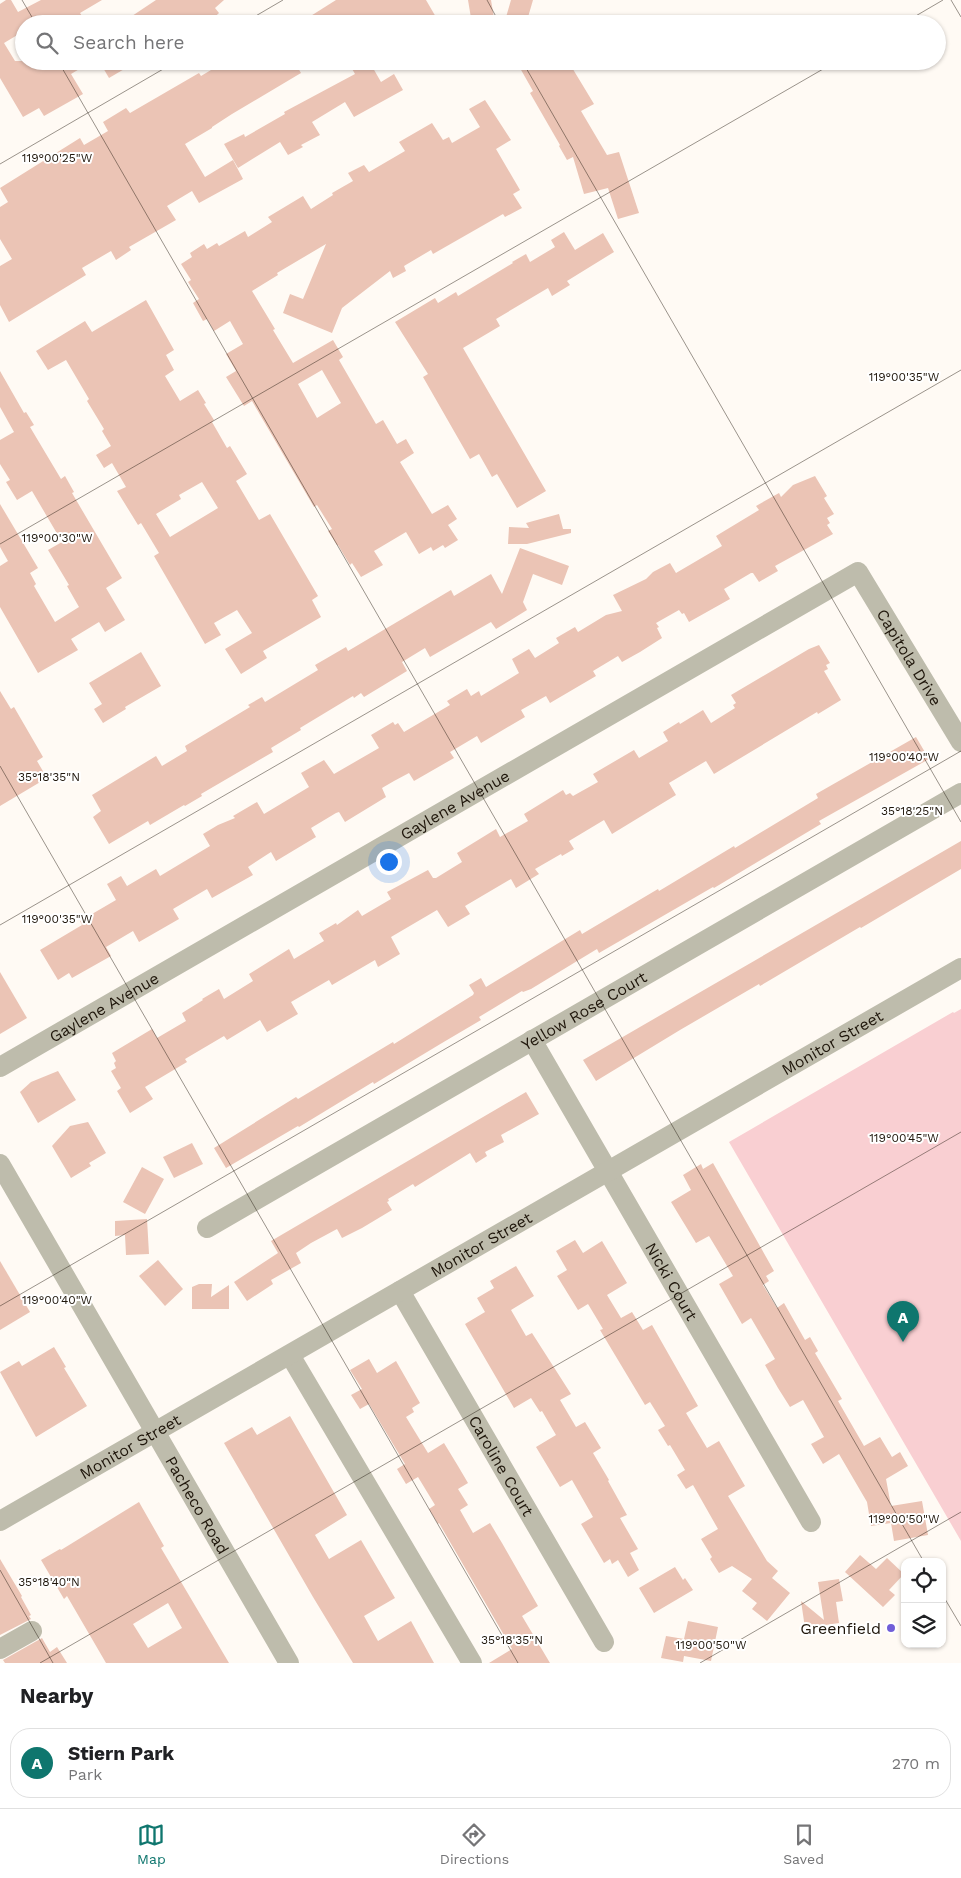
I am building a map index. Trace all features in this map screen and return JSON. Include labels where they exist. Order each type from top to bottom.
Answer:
[{"type":"street","name":"Capitola Drive","points":[[858,572],[961,742]]},
{"type":"street","name":"Gaylene Avenue","points":[[0,1067],[858,572]]},
{"type":"street","name":"Yellow Rose Court","points":[[207,1228],[961,793]]},
{"type":"street","name":"Monitor Street","points":[[0,1521],[961,968]]},
{"type":"street","name":"Nicki Court","points":[[532,1040],[811,1522]]},
{"type":"street","name":"Pacheco Road","points":[[0,1164],[289,1663]]},
{"type":"street","name":"Caroline Court","points":[[400,1291],[604,1642]]},
{"type":"street","points":[[290,1355],[472,1663]]},
{"type":"street","points":[[0,1649],[32,1630]]},
{"type":"shaded area","points":[[961,1009],[961,1541],[729,1142]]},
{"type":"building","points":[[6,0],[11,0],[18,12],[41,0],[102,0],[80,13],[81,15],[15,15],[15,36],[4,43],[15,61],[15,70],[78,70],[71,74],[83,94],[44,116],[39,108],[23,117],[0,78],[0,4]]},
{"type":"building","points":[[156,0],[224,0],[215,8],[219,13],[217,15],[134,15]]},
{"type":"building","points":[[336,0],[426,0],[435,15],[312,15]]},
{"type":"building","points":[[468,0],[491,0],[494,15],[470,15]]},
{"type":"building","points":[[511,0],[533,0],[529,15],[507,15]]},
{"type":"building","points":[[104,70],[123,70],[109,78]]},
{"type":"building","points":[[211,70],[299,70],[301,73],[185,144],[205,177],[233,160],[243,179],[199,203],[192,191],[167,206],[176,220],[129,247],[131,250],[116,260],[111,251],[82,268],[86,275],[9,322],[0,305],[0,266],[12,259],[0,239],[0,207],[8,202],[0,188],[80,138],[84,145],[108,131],[103,122],[126,108],[130,113],[199,73],[201,76]]},
{"type":"building","points":[[353,70],[374,70],[381,82],[394,74],[403,90],[354,117],[345,102],[312,122],[320,135],[301,145],[303,147],[288,155],[280,142],[238,168],[224,144],[244,134],[245,137],[285,114],[284,112],[355,74]]},
{"type":"building","points":[[521,70],[573,70],[594,104],[581,111],[607,155],[619,152],[639,213],[618,219],[608,188],[584,194],[573,157],[567,160],[530,93],[533,91]]},
{"type":"building","points":[[485,100],[511,140],[496,149],[520,190],[513,194],[522,208],[505,217],[503,214],[433,254],[431,250],[404,266],[406,271],[393,278],[390,271],[342,308],[332,333],[283,313],[290,294],[303,299],[326,244],[277,273],[278,275],[252,291],[293,363],[333,340],[343,357],[339,360],[376,424],[383,420],[397,444],[406,439],[414,453],[400,462],[432,514],[448,505],[457,519],[448,525],[458,540],[445,548],[443,545],[433,551],[431,547],[419,554],[406,532],[374,551],[383,565],[361,577],[352,563],[350,565],[328,531],[332,529],[317,505],[314,507],[252,401],[244,406],[226,377],[236,371],[226,354],[243,344],[230,321],[214,331],[207,319],[203,321],[193,303],[199,299],[188,282],[191,280],[181,264],[192,257],[190,253],[204,244],[207,249],[217,243],[219,246],[245,231],[248,237],[272,222],[268,217],[303,196],[311,209],[333,195],[332,193],[353,181],[348,173],[364,165],[369,172],[405,151],[399,142],[432,123],[443,140],[449,137],[452,143],[480,127],[469,109]],"holes":[[[322,370],[341,403],[317,418],[298,384]]]},
{"type":"building","points":[[564,232],[575,250],[603,233],[614,252],[567,281],[570,285],[552,296],[548,288],[496,319],[500,326],[463,348],[546,491],[517,508],[497,474],[492,477],[479,454],[470,459],[423,377],[428,374],[395,322],[435,298],[438,303],[456,292],[458,296],[526,254],[530,262],[555,247],[551,240]]},
{"type":"building","points":[[146,300],[174,350],[166,355],[174,370],[165,376],[180,401],[198,390],[214,420],[212,422],[227,448],[230,446],[247,474],[236,481],[259,520],[270,514],[318,596],[312,600],[321,617],[263,651],[267,658],[241,674],[225,649],[252,633],[237,610],[214,623],[221,635],[205,644],[154,556],[159,553],[141,523],[138,525],[117,491],[126,487],[112,463],[104,468],[96,455],[111,446],[102,431],[104,429],[87,401],[89,399],[66,360],[48,370],[36,351],[85,321],[92,332]],"holes":[[[202,482],[218,508],[170,537],[156,514],[181,499],[179,495]]]},
{"type":"building","points":[[0,371],[24,413],[26,412],[34,425],[30,427],[61,479],[65,476],[74,492],[72,493],[122,578],[106,588],[125,620],[105,632],[99,622],[71,639],[78,650],[38,673],[0,607],[0,566],[8,561],[0,547],[0,504],[38,568],[30,573],[36,584],[34,586],[55,622],[79,607],[67,586],[69,585],[48,550],[62,542],[32,491],[17,500],[6,482],[10,480],[0,464],[0,440],[14,432],[0,407]]},
{"type":"building","points":[[815,476],[827,496],[824,498],[834,514],[827,518],[830,523],[827,525],[833,534],[775,566],[778,571],[759,582],[751,573],[724,589],[730,599],[689,622],[684,613],[682,614],[679,610],[656,623],[662,638],[640,652],[622,662],[618,656],[593,671],[596,676],[550,703],[546,696],[521,710],[525,717],[481,743],[477,736],[450,752],[454,758],[414,781],[409,773],[394,781],[382,788],[386,797],[345,822],[339,812],[336,813],[311,828],[316,837],[276,861],[271,852],[248,867],[253,875],[212,898],[207,889],[173,909],[179,919],[139,942],[133,931],[106,947],[111,956],[72,978],[69,973],[58,980],[40,950],[82,925],[80,921],[116,900],[107,884],[121,876],[127,886],[156,869],[160,876],[210,846],[203,834],[235,818],[233,816],[257,802],[264,814],[309,787],[301,773],[324,760],[334,774],[379,748],[371,735],[393,722],[395,725],[398,723],[404,732],[450,705],[447,701],[467,689],[471,696],[479,691],[481,696],[519,673],[512,659],[529,649],[535,658],[559,643],[556,638],[575,627],[578,632],[606,615],[622,611],[613,595],[646,579],[653,572],[670,563],[676,573],[722,546],[716,536],[759,510],[756,506],[779,493],[781,497],[793,485]]},
{"type":"building","points":[[559,514],[563,529],[571,529],[571,533],[527,544],[508,544],[509,527],[529,528],[526,523]]},
{"type":"building","points":[[520,548],[569,566],[562,585],[533,574],[523,602],[527,610],[496,629],[491,622],[430,657],[425,648],[402,662],[407,671],[364,697],[361,693],[354,698],[353,696],[300,728],[301,730],[271,748],[273,752],[201,794],[202,796],[150,825],[148,821],[109,844],[93,817],[101,811],[92,795],[156,756],[162,766],[187,751],[185,746],[250,707],[248,705],[262,697],[265,702],[318,670],[315,665],[346,647],[348,651],[451,590],[454,596],[491,574],[502,594]]},
{"type":"building","points":[[819,645],[830,663],[826,665],[828,669],[824,671],[841,700],[818,714],[817,712],[714,774],[706,761],[669,783],[676,795],[612,834],[604,820],[569,841],[574,849],[535,869],[539,874],[516,888],[511,879],[465,906],[470,914],[448,927],[437,910],[391,937],[400,954],[378,967],[375,960],[332,985],[329,980],[291,1002],[298,1014],[267,1032],[260,1020],[227,1040],[224,1036],[185,1059],[187,1062],[145,1087],[153,1099],[130,1113],[117,1091],[121,1088],[111,1071],[116,1068],[114,1063],[116,1061],[112,1053],[152,1029],[157,1038],[186,1021],[182,1013],[219,989],[224,999],[253,981],[249,974],[289,949],[294,959],[324,941],[319,933],[336,923],[337,925],[358,910],[362,916],[391,899],[387,892],[428,870],[433,878],[436,878],[462,862],[457,853],[496,829],[500,837],[528,821],[524,814],[563,790],[566,795],[570,793],[573,796],[598,782],[593,774],[634,750],[639,758],[668,741],[663,732],[679,722],[680,724],[703,710],[711,723],[735,708],[733,705],[736,703],[731,695]]},
{"type":"building","points":[[141,652],[161,686],[125,707],[126,709],[103,723],[94,709],[102,704],[89,683]]},
{"type":"building","points":[[0,691],[11,709],[14,707],[43,757],[37,761],[47,778],[0,806]]},
{"type":"building","points":[[916,737],[929,759],[819,821],[821,824],[714,888],[599,953],[597,949],[531,989],[522,991],[479,1017],[481,1020],[374,1084],[373,1082],[226,1168],[214,1148],[296,1097],[298,1099],[393,1042],[394,1044],[473,995],[474,993],[469,985],[481,978],[486,987],[580,930],[582,934],[734,846],[735,848],[818,798],[816,794]]},
{"type":"building","points":[[961,841],[961,869],[861,928],[760,986],[759,984],[596,1081],[583,1060]]},
{"type":"building","points":[[0,972],[27,1018],[0,1034]]},
{"type":"building","points":[[58,1071],[76,1100],[38,1123],[20,1092],[31,1082]]},
{"type":"building","points":[[526,1092],[539,1114],[501,1135],[504,1142],[485,1152],[487,1156],[476,1163],[470,1153],[415,1187],[413,1184],[388,1199],[389,1201],[387,1202],[392,1210],[362,1228],[342,1238],[337,1229],[311,1243],[296,1253],[301,1263],[271,1280],[273,1284],[247,1301],[234,1282],[278,1253],[271,1241]]},
{"type":"building","points":[[88,1122],[106,1153],[89,1163],[91,1166],[71,1178],[52,1146],[70,1126]]},
{"type":"building","points":[[192,1143],[203,1164],[174,1178],[163,1157]]},
{"type":"building","points":[[713,1163],[774,1271],[766,1276],[769,1281],[763,1285],[777,1308],[784,1303],[805,1340],[810,1337],[818,1351],[815,1353],[842,1399],[838,1401],[864,1446],[880,1437],[892,1457],[900,1452],[908,1466],[886,1479],[891,1506],[922,1501],[928,1535],[894,1541],[891,1523],[871,1526],[867,1502],[839,1454],[823,1464],[811,1444],[824,1437],[803,1400],[790,1407],[778,1388],[765,1365],[775,1359],[751,1318],[742,1324],[719,1284],[733,1276],[709,1236],[696,1243],[671,1202],[691,1190],[683,1175],[701,1164],[703,1169]]},
{"type":"building","points":[[142,1167],[164,1179],[145,1214],[123,1202]]},
{"type":"building","points":[[147,1219],[149,1254],[126,1255],[125,1235],[115,1236],[115,1221]]},
{"type":"building","points":[[575,1240],[583,1253],[602,1241],[627,1283],[607,1295],[621,1318],[632,1312],[643,1330],[652,1325],[698,1406],[686,1413],[707,1448],[719,1441],[745,1486],[728,1496],[767,1561],[778,1571],[772,1578],[790,1593],[767,1621],[752,1609],[757,1603],[742,1591],[752,1579],[732,1566],[719,1573],[710,1559],[712,1557],[701,1539],[718,1529],[693,1485],[686,1489],[677,1475],[685,1470],[670,1445],[668,1446],[658,1430],[665,1426],[650,1402],[645,1405],[600,1330],[603,1329],[588,1304],[578,1310],[557,1276],[567,1270],[556,1251]]},
{"type":"building","points":[[158,1260],[183,1289],[165,1306],[139,1276]]},
{"type":"building","points":[[0,1261],[30,1312],[0,1330]]},
{"type":"building","points":[[516,1266],[534,1296],[511,1310],[526,1336],[532,1333],[571,1394],[560,1400],[576,1427],[585,1422],[601,1448],[593,1453],[627,1515],[620,1518],[638,1549],[630,1553],[639,1570],[628,1577],[618,1560],[612,1564],[610,1559],[604,1563],[581,1524],[593,1517],[572,1480],[560,1487],[536,1447],[556,1435],[542,1411],[540,1412],[531,1398],[514,1408],[465,1324],[485,1312],[477,1298],[494,1288],[490,1281]]},
{"type":"building","points":[[199,1284],[212,1284],[211,1297],[229,1285],[229,1309],[192,1309],[192,1287]]},
{"type":"building","points":[[54,1347],[66,1367],[64,1368],[87,1406],[36,1437],[0,1372],[19,1361],[22,1366]]},
{"type":"building","points":[[369,1359],[377,1373],[396,1361],[420,1403],[412,1408],[414,1412],[406,1417],[428,1453],[444,1443],[468,1483],[458,1489],[468,1505],[460,1510],[473,1533],[490,1523],[502,1543],[538,1606],[522,1616],[550,1663],[489,1663],[512,1649],[429,1509],[435,1505],[418,1477],[406,1484],[397,1469],[405,1464],[369,1404],[360,1409],[351,1395],[362,1389],[350,1370]]},
{"type":"building","points":[[290,1416],[347,1515],[315,1535],[329,1559],[361,1540],[395,1598],[364,1616],[378,1641],[411,1621],[434,1663],[353,1663],[224,1443],[252,1427],[257,1435]]},
{"type":"building","points":[[139,1502],[164,1546],[161,1548],[229,1663],[106,1663],[67,1596],[64,1599],[41,1560],[61,1550]],"holes":[[[168,1603],[182,1628],[148,1648],[133,1624]]]},
{"type":"building","points":[[860,1555],[876,1569],[887,1558],[901,1571],[901,1577],[889,1590],[895,1595],[883,1607],[845,1572]]},
{"type":"building","points":[[0,1559],[22,1596],[31,1619],[0,1635]]},
{"type":"building","points":[[675,1567],[683,1580],[685,1578],[693,1590],[654,1613],[639,1588]]},
{"type":"building","points":[[839,1579],[843,1601],[836,1602],[839,1623],[805,1628],[801,1601],[824,1620],[818,1582]]},
{"type":"building","points":[[688,1621],[718,1627],[711,1661],[684,1656],[683,1662],[661,1658],[666,1636],[684,1639]]},
{"type":"building","points":[[42,1638],[50,1652],[57,1647],[67,1663],[5,1663],[3,1660]]},
{"type":"place","name":"Stiern Park","points":[[903,1342]]},
{"type":"place","name":"Greenfield","points":[[891,1628]]}]
